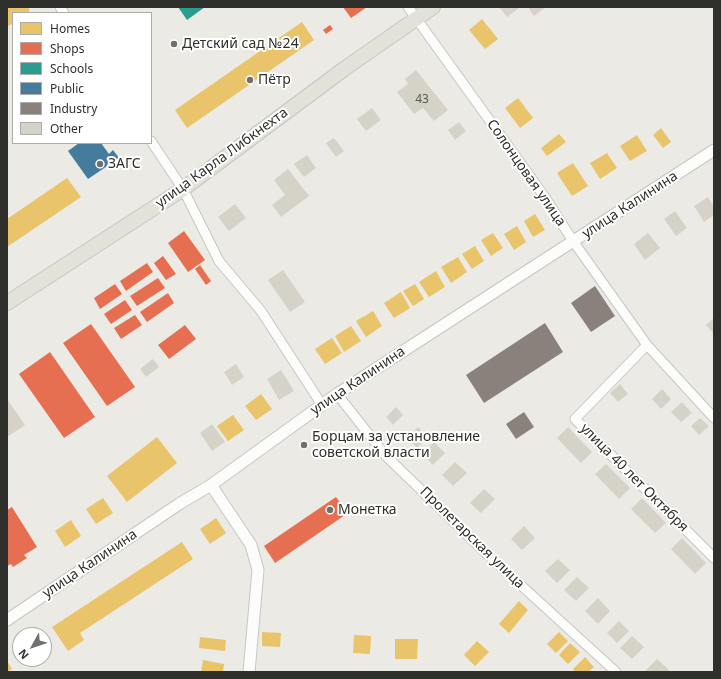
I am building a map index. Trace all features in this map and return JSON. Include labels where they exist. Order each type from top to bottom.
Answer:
[{"type":"main road","name":"улица Карла Либкнехта","points":[[7,303],[183,189],[344,69],[412,13],[433,7]]},
{"type":"street","name":"Солонцовая улица","points":[[412,13],[544,196],[573,241],[647,345],[714,418]]},
{"type":"street","points":[[152,142],[183,189],[219,261],[261,311],[322,404]]},
{"type":"street","name":"улица Калинина","points":[[7,620],[179,504],[211,485],[322,404],[714,150]]},
{"type":"street","name":"улица 40 лет Октября","points":[[647,345],[576,419],[714,558]]},
{"type":"street","name":"Пролетарская улица","points":[[338,394],[386,456],[489,556],[616,672]]},
{"type":"street","points":[[211,485],[251,545],[258,570],[249,672]]},
{"type":"building: Homes","points":[[7,7],[28,7],[30,11],[28,12],[12,12],[12,24],[7,27]]},
{"type":"building: Homes","points":[[482,19],[498,39],[485,49],[469,30]]},
{"type":"building: Homes","points":[[302,22],[314,40],[187,128],[175,110]]},
{"type":"building: Homes","points":[[518,98],[533,118],[520,128],[505,108]]},
{"type":"building: Homes","points":[[661,128],[671,142],[663,148],[653,135]]},
{"type":"building: Homes","points":[[559,134],[566,142],[547,156],[541,148]]},
{"type":"building: Homes","points":[[637,135],[647,151],[630,161],[620,146]]},
{"type":"building: Homes","points":[[607,153],[617,168],[600,179],[590,163]]},
{"type":"building: Homes","points":[[573,163],[588,186],[572,196],[557,173]]},
{"type":"building: Homes","points":[[67,178],[81,197],[7,247],[7,219]]},
{"type":"building: Homes","points":[[535,214],[545,230],[533,237],[524,221]]},
{"type":"building: Homes","points":[[517,226],[526,242],[514,250],[504,234]]},
{"type":"building: Homes","points":[[493,233],[503,248],[491,256],[481,240]]},
{"type":"building: Homes","points":[[475,246],[484,261],[472,269],[462,254]]},
{"type":"building: Homes","points":[[458,257],[467,272],[451,283],[441,267]]},
{"type":"building: Homes","points":[[436,271],[445,287],[429,297],[419,282]]},
{"type":"building: Homes","points":[[415,284],[424,299],[413,306],[403,291]]},
{"type":"building: Homes","points":[[401,292],[410,308],[394,318],[384,303]]},
{"type":"building: Homes","points":[[373,311],[382,326],[366,337],[356,321]]},
{"type":"building: Homes","points":[[351,326],[361,341],[344,352],[335,336]]},
{"type":"building: Homes","points":[[332,338],[342,353],[325,364],[315,349]]},
{"type":"building: Homes","points":[[261,394],[272,409],[256,420],[245,406]]},
{"type":"building: Homes","points":[[233,415],[244,430],[228,441],[217,426]]},
{"type":"building: Homes","points":[[157,437],[177,463],[127,502],[107,476]]},
{"type":"building: Homes","points":[[103,498],[113,513],[96,524],[86,509]]},
{"type":"building: Homes","points":[[216,518],[226,533],[210,544],[200,529]]},
{"type":"building: Homes","points":[[71,520],[81,536],[65,547],[55,531]]},
{"type":"building: Homes","points":[[182,542],[193,559],[80,633],[84,640],[68,651],[52,627]]},
{"type":"building: Homes","points":[[519,601],[528,610],[509,633],[499,624]]},
{"type":"building: Homes","points":[[262,632],[281,633],[280,647],[262,646]]},
{"type":"building: Homes","points":[[559,632],[568,641],[556,653],[547,644]]},
{"type":"building: Homes","points":[[354,635],[371,636],[370,654],[353,653]]},
{"type":"building: Homes","points":[[200,637],[226,640],[225,651],[199,648]]},
{"type":"building: Homes","points":[[395,639],[418,639],[417,659],[395,659]]},
{"type":"building: Homes","points":[[477,641],[489,652],[475,666],[464,655]]},
{"type":"building: Homes","points":[[570,643],[580,652],[568,664],[559,655]]},
{"type":"building: Homes","points":[[585,657],[594,667],[588,672],[575,672],[573,669]]},
{"type":"building: Homes","points":[[203,660],[224,664],[223,672],[201,672]]},
{"type":"building: Homes","points":[[7,661],[12,669],[7,672]]},
{"type":"building: Shops","points":[[343,7],[367,7],[351,18]]},
{"type":"building: Shops","points":[[330,25],[333,29],[326,34],[323,30]]},
{"type":"building: Shops","points":[[184,231],[205,260],[188,272],[168,243]]},
{"type":"building: Shops","points":[[163,256],[176,274],[166,280],[154,263]]},
{"type":"building: Shops","points":[[147,263],[153,272],[126,291],[120,281]]},
{"type":"building: Shops","points":[[200,265],[211,281],[206,285],[195,269]]},
{"type":"building: Shops","points":[[158,278],[165,288],[137,306],[130,296]]},
{"type":"building: Shops","points":[[115,284],[122,294],[100,309],[94,298]]},
{"type":"building: Shops","points":[[168,293],[174,303],[147,322],[140,312]]},
{"type":"building: Shops","points":[[125,300],[132,310],[111,324],[104,314]]},
{"type":"building: Shops","points":[[135,315],[142,325],[121,339],[114,328]]},
{"type":"building: Shops","points":[[91,324],[135,387],[107,406],[63,343]]},
{"type":"building: Shops","points":[[185,325],[196,339],[169,359],[158,345]]},
{"type":"building: Shops","points":[[50,352],[95,417],[64,438],[19,374]]},
{"type":"building: Shops","points":[[336,497],[348,513],[275,563],[264,546]]},
{"type":"building: Shops","points":[[12,507],[37,547],[24,555],[27,558],[13,567],[11,564],[7,566],[7,510]]},
{"type":"building: Schools","points":[[178,7],[205,7],[187,20]]},
{"type":"building: Public","points":[[78,144],[102,144],[109,154],[113,150],[119,158],[88,179],[68,151]]},
{"type":"building: Industry","points":[[595,286],[615,316],[591,332],[571,303]]},
{"type":"building: Industry","points":[[545,323],[563,352],[484,403],[466,375]]},
{"type":"building: Industry","points":[[524,412],[534,427],[516,439],[506,424]]},
{"type":"building: Other","points":[[499,7],[518,7],[519,8],[507,17]]},
{"type":"building: Other","points":[[528,7],[546,7],[534,16]]},
{"type":"building: Other","points":[[416,70],[448,110],[434,121],[423,108],[414,114],[397,92],[408,84],[405,79]]},
{"type":"building: Other","points":[[372,108],[381,120],[366,131],[357,119]]},
{"type":"building: Other","points":[[459,122],[466,131],[455,140],[448,130]]},
{"type":"building: Other","points":[[334,138],[344,151],[336,157],[326,143]]},
{"type":"building: Other","points":[[307,155],[316,168],[304,177],[294,164]]},
{"type":"building: Other","points":[[288,169],[309,196],[281,217],[272,205],[285,195],[274,180]]},
{"type":"building: Other","points":[[708,197],[714,207],[714,215],[704,222],[694,206]]},
{"type":"building: Other","points":[[235,204],[246,218],[229,231],[218,217]]},
{"type":"building: Other","points":[[675,211],[687,228],[676,236],[664,219]]},
{"type":"building: Other","points":[[648,233],[660,248],[645,260],[634,244]]},
{"type":"building: Other","points":[[283,270],[305,302],[290,312],[268,280]]},
{"type":"building: Other","points":[[714,318],[714,334],[706,325]]},
{"type":"building: Other","points":[[153,359],[159,367],[146,377],[140,369]]},
{"type":"building: Other","points":[[236,364],[244,377],[232,385],[224,372]]},
{"type":"building: Other","points":[[281,370],[294,391],[279,400],[267,379]]},
{"type":"building: Other","points":[[620,384],[628,394],[618,402],[610,393]]},
{"type":"building: Other","points":[[662,389],[671,399],[661,409],[652,399]]},
{"type":"building: Other","points":[[7,399],[25,425],[7,437]]},
{"type":"building: Other","points":[[682,402],[692,413],[681,422],[671,412]]},
{"type":"building: Other","points":[[396,407],[403,415],[393,425],[386,417]]},
{"type":"building: Other","points":[[700,418],[709,426],[699,435],[691,426]]},
{"type":"building: Other","points":[[212,424],[225,442],[212,451],[200,433]]},
{"type":"building: Other","points":[[418,427],[428,437],[417,448],[407,438]]},
{"type":"building: Other","points":[[568,427],[592,452],[581,463],[557,438]]},
{"type":"building: Other","points":[[434,442],[445,453],[433,465],[423,454]]},
{"type":"building: Other","points":[[455,462],[467,473],[453,486],[442,475]]},
{"type":"building: Other","points":[[606,464],[630,488],[619,499],[595,474]]},
{"type":"building: Other","points":[[484,489],[495,499],[481,513],[470,503]]},
{"type":"building: Other","points":[[642,498],[666,523],[655,533],[631,509]]},
{"type":"building: Other","points":[[524,526],[535,538],[522,550],[511,539]]},
{"type":"building: Other","points":[[682,538],[706,563],[695,574],[671,549]]},
{"type":"building: Other","points":[[558,559],[570,570],[557,583],[545,571]]},
{"type":"building: Other","points":[[577,577],[589,588],[576,601],[564,590]]},
{"type":"building: Other","points":[[598,598],[610,611],[598,624],[585,611]]},
{"type":"building: Other","points":[[619,621],[629,631],[617,643],[607,633]]},
{"type":"building: Other","points":[[632,636],[644,647],[632,659],[620,648]]},
{"type":"building: Other","points":[[657,659],[669,670],[667,672],[646,672],[645,671]]},
{"type":"place","name":"Детский сад №24","points":[[174,44]]},
{"type":"place","name":"Пётр","points":[[250,80]]},
{"type":"place","name":"ЗАГС","points":[[100,164]]},
{"type":"place","name":"Борцам за установление советской власти","points":[[304,445]]},
{"type":"place","name":"Монетка","points":[[330,510]]}]
